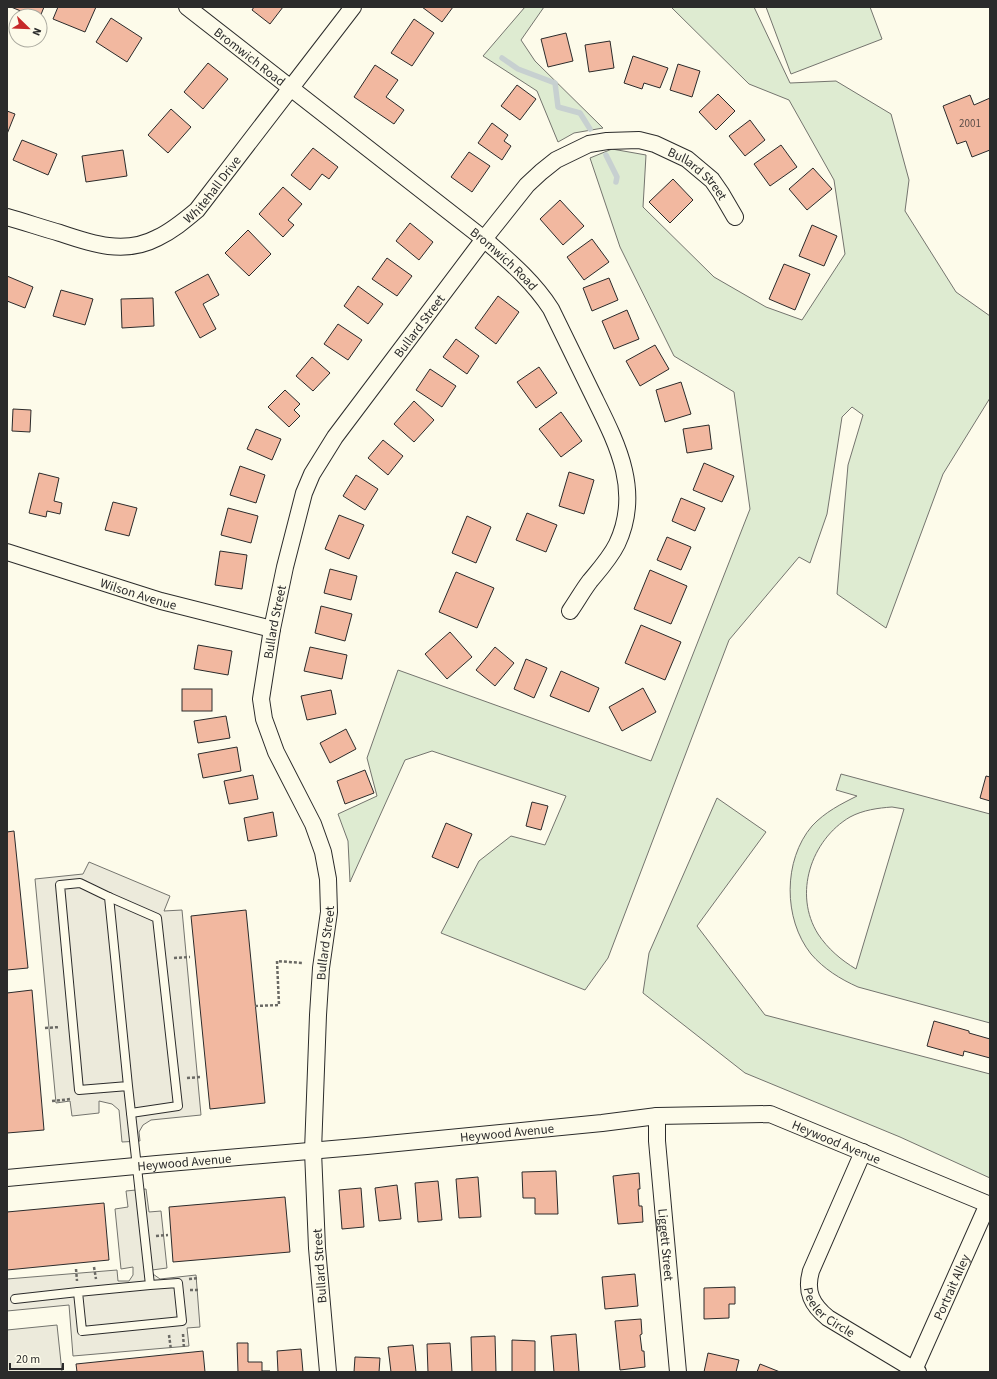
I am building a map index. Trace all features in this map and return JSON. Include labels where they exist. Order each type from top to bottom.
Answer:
[{"type":"street","name":"Bromwich Road","points":[[186,7],[484,239],[522,272],[542,295],[551,309],[615,439],[625,475],[627,493],[627,510],[623,528],[617,544],[609,558],[570,611]]},
{"type":"street","name":"Whitehall Drive","points":[[7,217],[101,245],[114,247],[135,246],[156,239],[178,226],[197,210],[353,7]]},
{"type":"street","name":"Bullard Street","points":[[328,1372],[317,1248],[313,1151],[321,968],[329,912],[328,879],[322,852],[313,824],[276,752],[264,719],[261,699],[272,629],[285,567],[304,493],[312,474],[335,437],[484,239],[527,185],[556,160],[590,144],[607,141],[639,140],[655,144],[687,158],[712,180],[735,217]]},
{"type":"street","name":"Wilson Avenue","points":[[7,552],[161,601],[272,629]]},
{"type":"street","name":"Heywood Avenue","points":[[7,1178],[602,1124],[657,1116],[770,1114],[989,1205]]},
{"type":"street","name":"Liggett Street","points":[[657,1116],[657,1141],[678,1372]]},
{"type":"street","name":"Peeler Circle","points":[[863,1152],[811,1271],[809,1277],[809,1291],[817,1309],[828,1318],[916,1371]]},
{"type":"street","name":"Portrait Alley","points":[[916,1371],[989,1205]]},
{"type":"lane","points":[[128,1086],[79,1090],[60,885],[80,883],[157,918],[178,1106],[131,1113]]},
{"type":"lane","points":[[109,897],[150,1285]]},
{"type":"lane","points":[[15,1299],[78,1292],[178,1283],[182,1321],[82,1331],[78,1292]]},
{"type":"path","points":[[255,1006],[279,1005],[277,961],[302,963]]},
{"type":"path","points":[[52,1101],[71,1100],[79,1090]]},
{"type":"green space","points":[[525,7],[544,7],[521,40],[535,61],[603,128],[574,133],[558,142],[537,91],[483,56]]},
{"type":"green space","points":[[671,7],[754,7],[790,83],[836,81],[891,114],[909,180],[905,211],[956,292],[990,316],[990,398],[943,474],[886,628],[837,594],[848,465],[863,415],[852,407],[842,417],[827,514],[810,563],[799,557],[729,640],[608,958],[585,990],[441,933],[479,861],[511,836],[545,845],[566,796],[432,751],[405,760],[350,882],[348,841],[338,814],[377,796],[367,758],[398,670],[651,761],[750,509],[734,392],[674,356],[620,247],[590,158],[612,149],[646,155],[643,207],[714,277],[766,307],[802,320],[845,254],[834,180],[789,100],[749,84]]},
{"type":"green space","points":[[766,7],[870,7],[882,39],[791,74]]},
{"type":"green space","points":[[841,774],[990,814],[990,1023],[858,987],[833,973],[811,954],[802,940],[795,924],[791,907],[790,890],[792,872],[796,855],[802,840],[812,826],[828,812],[857,796],[836,790]],"holes":[[[892,807],[904,809],[856,969],[830,949],[818,934],[811,918],[807,902],[807,885],[810,869],[816,854],[825,839],[836,827],[850,817],[865,811],[876,809]]]},
{"type":"green space","points":[[717,798],[766,832],[697,926],[765,1015],[990,1074],[990,1178],[900,1137],[745,1073],[643,993],[649,953]]},
{"type":"shaded area","points":[[89,862],[170,896],[164,911],[182,910],[201,1115],[151,1120],[143,1125],[139,1132],[140,1141],[122,1142],[119,1110],[112,1104],[99,1101],[99,1113],[72,1116],[70,1101],[56,1103],[35,879],[83,874]]},
{"type":"shaded area","points":[[146,1189],[149,1212],[161,1211],[167,1268],[152,1270],[153,1274],[160,1279],[196,1275],[200,1327],[187,1328],[189,1346],[73,1356],[69,1305],[7,1311],[7,1279],[117,1270],[118,1281],[129,1281],[133,1275],[133,1267],[121,1269],[115,1209],[128,1207],[126,1191]]},
{"type":"shaded area","points":[[57,1325],[62,1372],[7,1372],[7,1330]]},
{"type":"building","points":[[11,7],[44,7],[44,8]]},
{"type":"building","points":[[58,7],[96,7],[85,32],[53,19]]},
{"type":"building","points":[[254,7],[283,7],[270,24],[252,10]]},
{"type":"building","points":[[422,7],[453,7],[442,22]]},
{"type":"building","points":[[111,18],[142,38],[127,62],[96,42]]},
{"type":"building","points":[[414,19],[434,33],[412,66],[391,53]]},
{"type":"building","points":[[566,33],[573,61],[548,67],[541,39]]},
{"type":"building","points":[[610,41],[614,68],[589,72],[585,45]]},
{"type":"building","points":[[633,56],[668,68],[660,88],[644,83],[642,89],[624,83]]},
{"type":"building","points":[[208,63],[228,79],[203,109],[184,92]]},
{"type":"building","points":[[678,64],[700,71],[692,97],[670,90]]},
{"type":"building","points":[[375,65],[398,80],[386,97],[404,110],[394,124],[354,97]]},
{"type":"building","points":[[517,85],[536,99],[520,120],[501,106]]},
{"type":"building","points":[[718,94],[735,111],[716,130],[699,112]]},
{"type":"building","points":[[970,95],[974,105],[990,98],[990,150],[972,157],[966,141],[957,144],[943,106]]},
{"type":"building","points":[[171,109],[191,127],[168,153],[148,135]]},
{"type":"building","points":[[7,111],[15,114],[7,134]]},
{"type":"building","points":[[750,120],[765,140],[745,156],[729,136]]},
{"type":"building","points":[[492,123],[508,135],[504,141],[511,146],[502,160],[478,143]]},
{"type":"building","points":[[22,140],[57,154],[48,175],[13,160]]},
{"type":"building","points":[[781,145],[797,167],[770,186],[754,164]]},
{"type":"building","points":[[313,148],[338,167],[329,179],[322,174],[310,190],[291,175]]},
{"type":"building","points":[[123,150],[127,176],[86,182],[82,156]]},
{"type":"building","points":[[469,152],[490,166],[472,192],[451,177]]},
{"type":"building","points":[[813,168],[832,189],[807,210],[789,189]]},
{"type":"building","points":[[673,179],[693,200],[670,223],[649,202]]},
{"type":"building","points":[[283,187],[302,204],[288,220],[294,225],[283,237],[259,214]]},
{"type":"building","points":[[560,200],[584,226],[563,245],[540,219]]},
{"type":"building","points":[[410,223],[433,242],[419,260],[396,241]]},
{"type":"building","points":[[812,225],[837,236],[824,266],[799,256]]},
{"type":"building","points":[[248,230],[271,254],[249,276],[225,253]]},
{"type":"building","points":[[592,239],[609,262],[584,280],[567,257]]},
{"type":"building","points":[[387,258],[412,276],[397,296],[372,279]]},
{"type":"building","points":[[784,264],[810,274],[795,310],[769,299]]},
{"type":"building","points":[[208,274],[219,295],[203,304],[216,329],[200,338],[175,292]]},
{"type":"building","points":[[7,276],[33,287],[25,308],[7,301]]},
{"type":"building","points":[[609,278],[618,300],[592,311],[583,288]]},
{"type":"building","points":[[358,286],[383,304],[368,324],[344,306]]},
{"type":"building","points":[[61,290],[93,299],[85,325],[53,316]]},
{"type":"building","points":[[498,296],[519,312],[496,344],[475,328]]},
{"type":"building","points":[[153,298],[154,326],[122,328],[121,299]]},
{"type":"building","points":[[627,310],[639,339],[614,349],[602,321]]},
{"type":"building","points":[[338,324],[362,340],[348,360],[324,344]]},
{"type":"building","points":[[456,339],[479,356],[467,374],[443,357]]},
{"type":"building","points":[[655,345],[669,369],[640,386],[626,361]]},
{"type":"building","points":[[312,357],[330,373],[313,391],[296,376]]},
{"type":"building","points":[[539,367],[557,393],[536,408],[517,382]]},
{"type":"building","points":[[430,369],[456,386],[442,407],[416,390]]},
{"type":"building","points":[[681,382],[691,414],[665,422],[656,390]]},
{"type":"building","points":[[285,390],[300,404],[294,410],[300,416],[289,427],[268,407]]},
{"type":"building","points":[[414,401],[434,420],[414,442],[394,424]]},
{"type":"building","points":[[13,409],[31,410],[30,432],[12,431]]},
{"type":"building","points":[[561,412],[582,441],[561,457],[539,429]]},
{"type":"building","points":[[709,425],[712,449],[687,453],[683,429]]},
{"type":"building","points":[[256,429],[281,439],[272,460],[247,449]]},
{"type":"building","points":[[383,440],[403,456],[388,475],[368,458]]},
{"type":"building","points":[[704,463],[734,476],[722,502],[693,490]]},
{"type":"building","points":[[240,466],[265,475],[256,503],[230,495]]},
{"type":"building","points":[[569,472],[594,480],[584,514],[559,506]]},
{"type":"building","points":[[39,473],[59,478],[54,501],[62,503],[60,514],[47,511],[46,517],[29,513]]},
{"type":"building","points":[[356,475],[378,489],[365,510],[343,496]]},
{"type":"building","points":[[681,498],[705,508],[695,531],[672,521]]},
{"type":"building","points":[[113,502],[137,508],[129,536],[105,530]]},
{"type":"building","points":[[228,508],[258,516],[251,543],[221,535]]},
{"type":"building","points":[[527,513],[557,525],[546,552],[516,540]]},
{"type":"building","points":[[339,515],[364,525],[349,559],[325,549]]},
{"type":"building","points":[[467,516],[491,527],[476,563],[452,553]]},
{"type":"building","points":[[667,537],[691,547],[681,570],[657,560]]},
{"type":"building","points":[[220,551],[247,555],[242,589],[215,585]]},
{"type":"building","points":[[330,569],[357,576],[351,600],[324,593]]},
{"type":"building","points":[[650,570],[687,586],[671,624],[634,609]]},
{"type":"building","points":[[456,572],[494,588],[477,628],[439,612]]},
{"type":"building","points":[[321,606],[352,614],[345,641],[315,633]]},
{"type":"building","points":[[641,625],[681,642],[665,680],[625,663]]},
{"type":"building","points":[[450,632],[472,657],[447,679],[425,654]]},
{"type":"building","points":[[198,645],[232,651],[228,675],[194,669]]},
{"type":"building","points":[[310,647],[347,655],[342,679],[304,671]]},
{"type":"building","points":[[495,647],[514,663],[495,686],[476,670]]},
{"type":"building","points":[[526,659],[547,668],[534,698],[514,689]]},
{"type":"building","points":[[561,671],[599,688],[589,712],[550,696]]},
{"type":"building","points":[[643,688],[656,712],[622,731],[609,707]]},
{"type":"building","points":[[182,689],[212,689],[212,711],[182,711]]},
{"type":"building","points":[[331,690],[336,714],[307,720],[301,696]]},
{"type":"building","points":[[226,716],[230,738],[198,743],[194,721]]},
{"type":"building","points":[[346,729],[356,749],[330,763],[320,743]]},
{"type":"building","points":[[237,747],[241,771],[203,778],[198,754]]},
{"type":"building","points":[[365,770],[374,793],[345,804],[337,781]]},
{"type":"building","points":[[253,775],[258,799],[229,804],[224,781]]},
{"type":"building","points":[[986,776],[990,777],[990,801],[980,798]]},
{"type":"building","points":[[532,802],[548,806],[541,830],[526,826]]},
{"type":"building","points":[[273,812],[277,836],[248,841],[244,818]]},
{"type":"building","points":[[446,823],[472,834],[458,868],[432,857]]},
{"type":"building","points":[[14,831],[28,968],[7,970],[7,832]]},
{"type":"building","points":[[246,910],[265,1103],[210,1109],[191,916]]},
{"type":"building","points":[[32,990],[44,1130],[7,1133],[7,993]]},
{"type":"building","points":[[934,1021],[990,1039],[990,1058],[964,1051],[963,1056],[927,1046]]},
{"type":"building","points":[[556,1171],[558,1214],[535,1214],[535,1198],[523,1198],[522,1172]]},
{"type":"building","points":[[639,1173],[639,1206],[642,1206],[643,1222],[618,1224],[613,1176]]},
{"type":"building","points":[[478,1177],[481,1217],[459,1218],[456,1179]]},
{"type":"building","points":[[438,1181],[442,1220],[418,1222],[415,1183]]},
{"type":"building","points":[[397,1185],[401,1219],[379,1221],[375,1188]]},
{"type":"building","points":[[361,1188],[364,1227],[342,1229],[339,1190]]},
{"type":"building","points":[[285,1197],[290,1252],[173,1262],[169,1207]]},
{"type":"building","points":[[104,1203],[109,1260],[7,1270],[7,1212]]},
{"type":"building","points":[[635,1274],[638,1306],[605,1309],[602,1277]]},
{"type":"building","points":[[735,1287],[735,1304],[729,1304],[729,1318],[704,1319],[704,1288]]},
{"type":"building","points":[[641,1319],[642,1334],[640,1335],[642,1351],[644,1351],[645,1367],[620,1370],[615,1321]]},
{"type":"building","points":[[576,1334],[579,1372],[554,1372],[551,1336]]},
{"type":"building","points":[[495,1336],[496,1372],[472,1372],[471,1337]]},
{"type":"building","points":[[512,1340],[535,1341],[535,1372],[512,1372]]},
{"type":"building","points":[[237,1343],[248,1343],[248,1362],[262,1362],[262,1371],[270,1372],[238,1372]]},
{"type":"building","points":[[450,1343],[452,1372],[428,1372],[427,1344]]},
{"type":"building","points":[[413,1345],[416,1372],[391,1372],[388,1347]]},
{"type":"building","points":[[301,1349],[303,1372],[278,1372],[277,1351]]},
{"type":"building","points":[[203,1351],[205,1372],[77,1372],[76,1364]]},
{"type":"building","points":[[708,1353],[739,1360],[736,1372],[704,1372]]},
{"type":"building","points":[[355,1357],[380,1358],[379,1372],[354,1372]]},
{"type":"building","points":[[760,1364],[780,1372],[757,1372]]},
{"type":"waterway","points":[[502,58],[518,69],[555,83],[558,107],[580,113],[590,129]]},
{"type":"waterway","points":[[606,155],[617,177],[616,182]]}]
